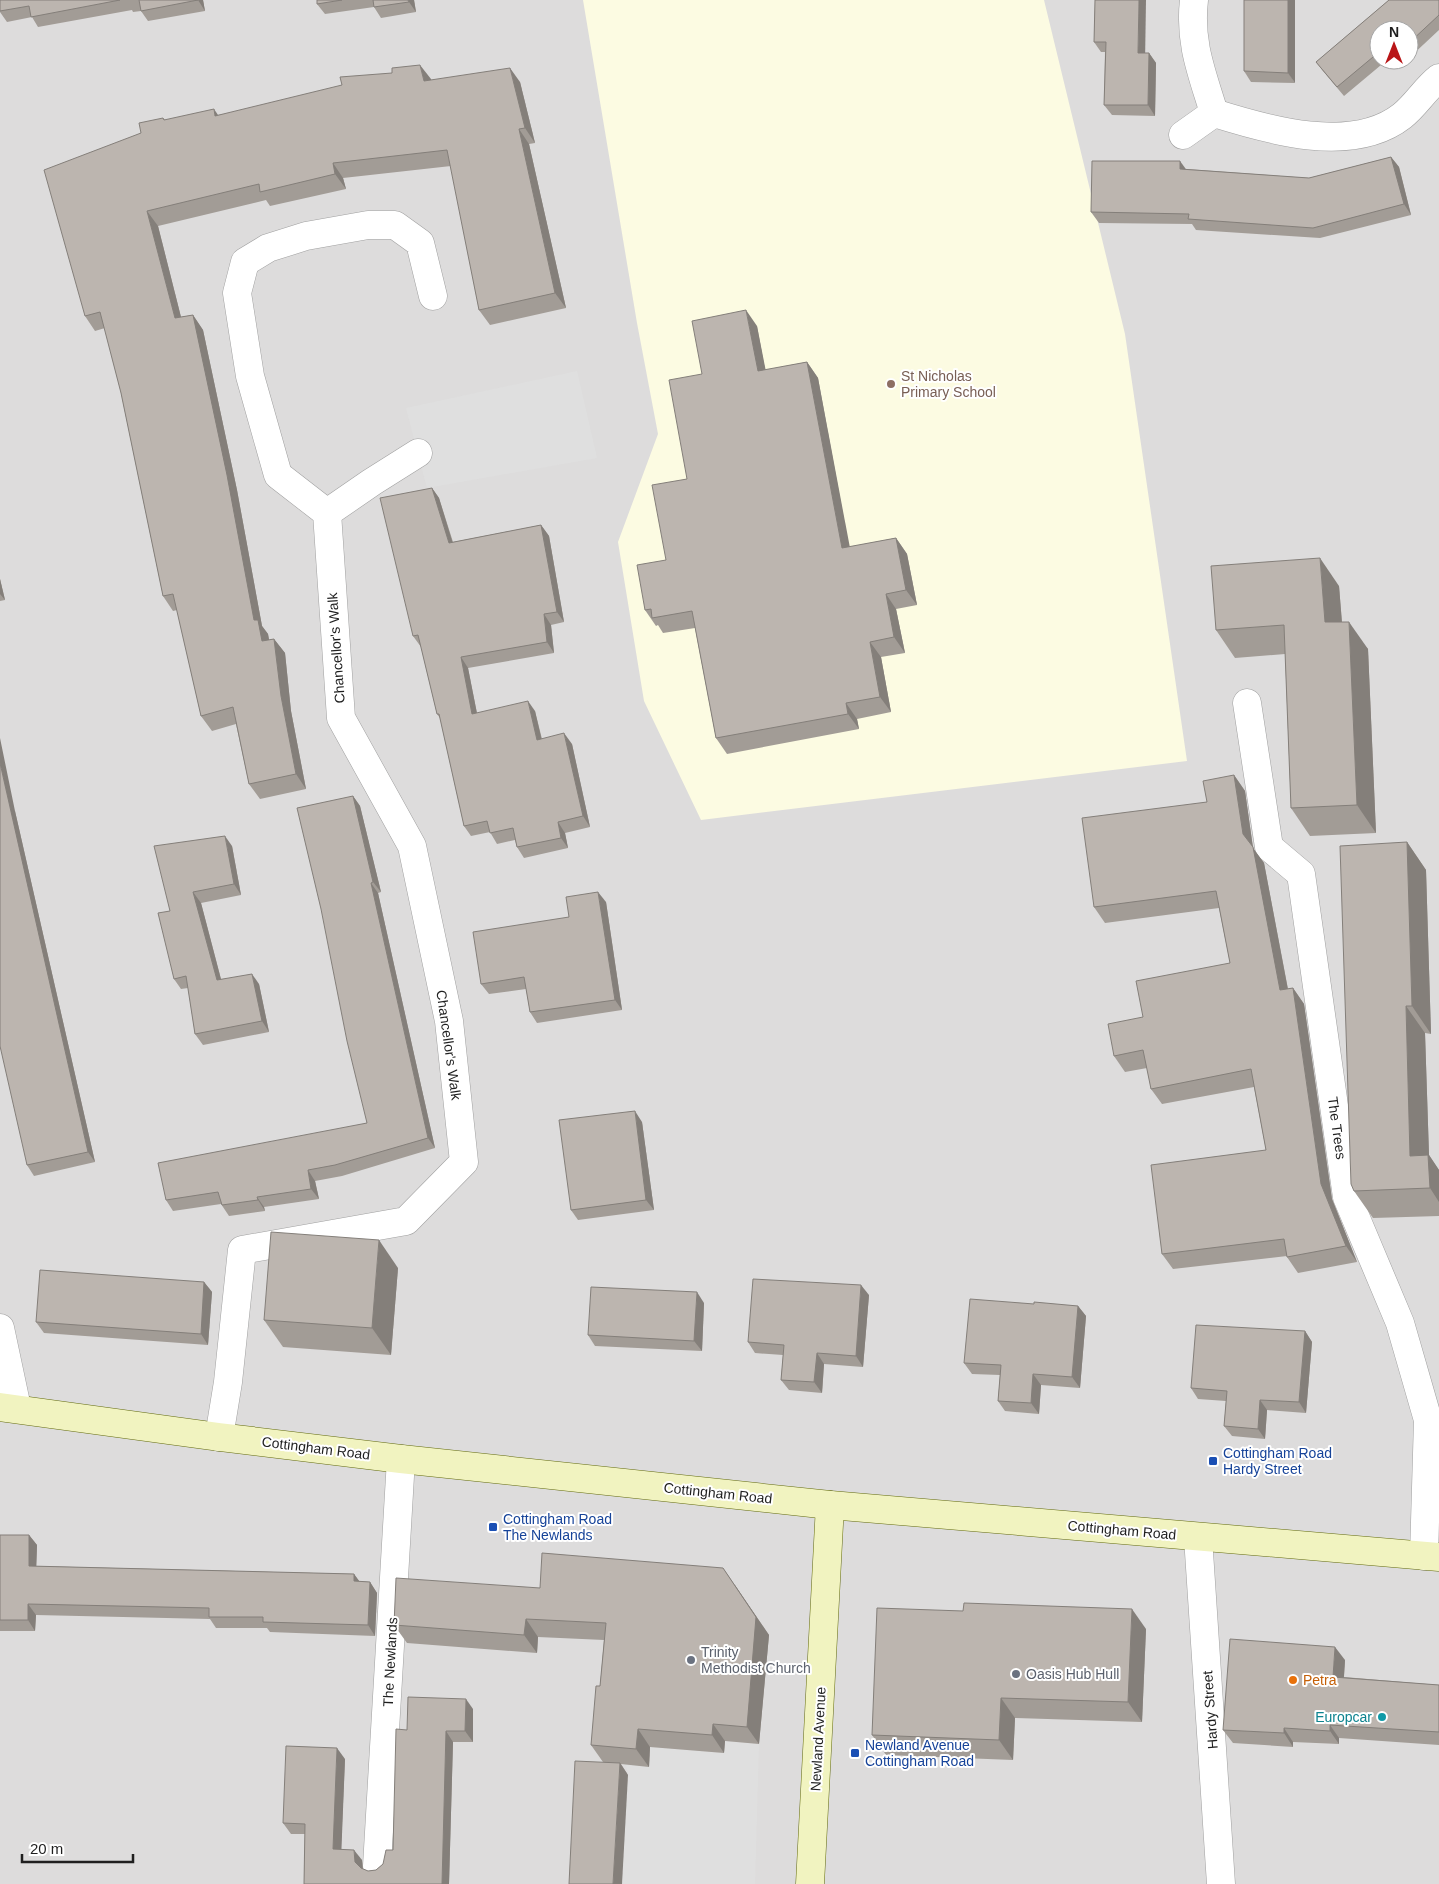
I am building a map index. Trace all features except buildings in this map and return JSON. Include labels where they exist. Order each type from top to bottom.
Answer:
[{"type":"main road","name":"Cottingham Road","points":[[8,1407],[219,1437],[830,1505],[1432,1556]]},
{"type":"main road","name":"Newland Avenue","points":[[810,1884],[830,1505]]},
{"type":"street","points":[[1194,0],[1192,30],[1197,59],[1214,113]]},
{"type":"street","points":[[1214,113],[1256,127],[1296,134],[1343,137],[1376,130],[1401,116],[1439,78]]},
{"type":"street","points":[[1183,136],[1214,113]]},
{"type":"street","points":[[418,453],[327,513],[278,476],[250,376],[236,293],[245,262],[268,248],[306,236],[368,225],[395,225],[420,243],[432,296]]},
{"type":"street","name":"Chancellor's Walk","points":[[219,1437],[228,1382],[242,1250],[406,1221],[464,1162],[449,1021],[412,846],[341,718],[327,513]]},
{"type":"street","name":"The Trees","points":[[1247,703],[1269,847],[1301,874],[1347,1197],[1400,1323],[1428,1420],[1432,1556]]},
{"type":"street","points":[[0,1328],[8,1407]]},
{"type":"street","name":"The Newlands","points":[[377,1866],[401,1458]]},
{"type":"street","name":"Hardy Street","points":[[1198,1537],[1221,1884]]},
{"type":"shaded area","points":[[0,0],[1439,0],[1439,1884],[0,1884]]},
{"type":"shaded area","name":"St Nicholas Primary School","points":[[583,0],[1044,0],[1125,334],[1187,761],[701,820],[644,701],[618,542],[658,434],[637,323]]},
{"type":"shaded area","points":[[577,371],[597,458],[427,488],[406,408]]},
{"type":"shaded area","points":[[725,1741],[759,1744],[755,1884],[622,1884],[628,1775],[626,1765],[648,1766],[650,1747],[724,1753]]},
{"type":"place","name":"St Nicholas Primary School","points":[[891,384]]},
{"type":"place","name":"Cottingham Road Hardy Street","points":[[1213,1461]]},
{"type":"place","name":"Cottingham Road The Newlands","points":[[493,1527]]},
{"type":"place","name":"Trinity Methodist Church","points":[[691,1660]]},
{"type":"place","name":"Oasis Hub Hull","points":[[1016,1674]]},
{"type":"place","name":"Petra","points":[[1293,1680]]},
{"type":"place","name":"Europcar","points":[[1382,1717]]},
{"type":"place","name":"Newland Avenue Cottingham Road","points":[[855,1753]]}]
